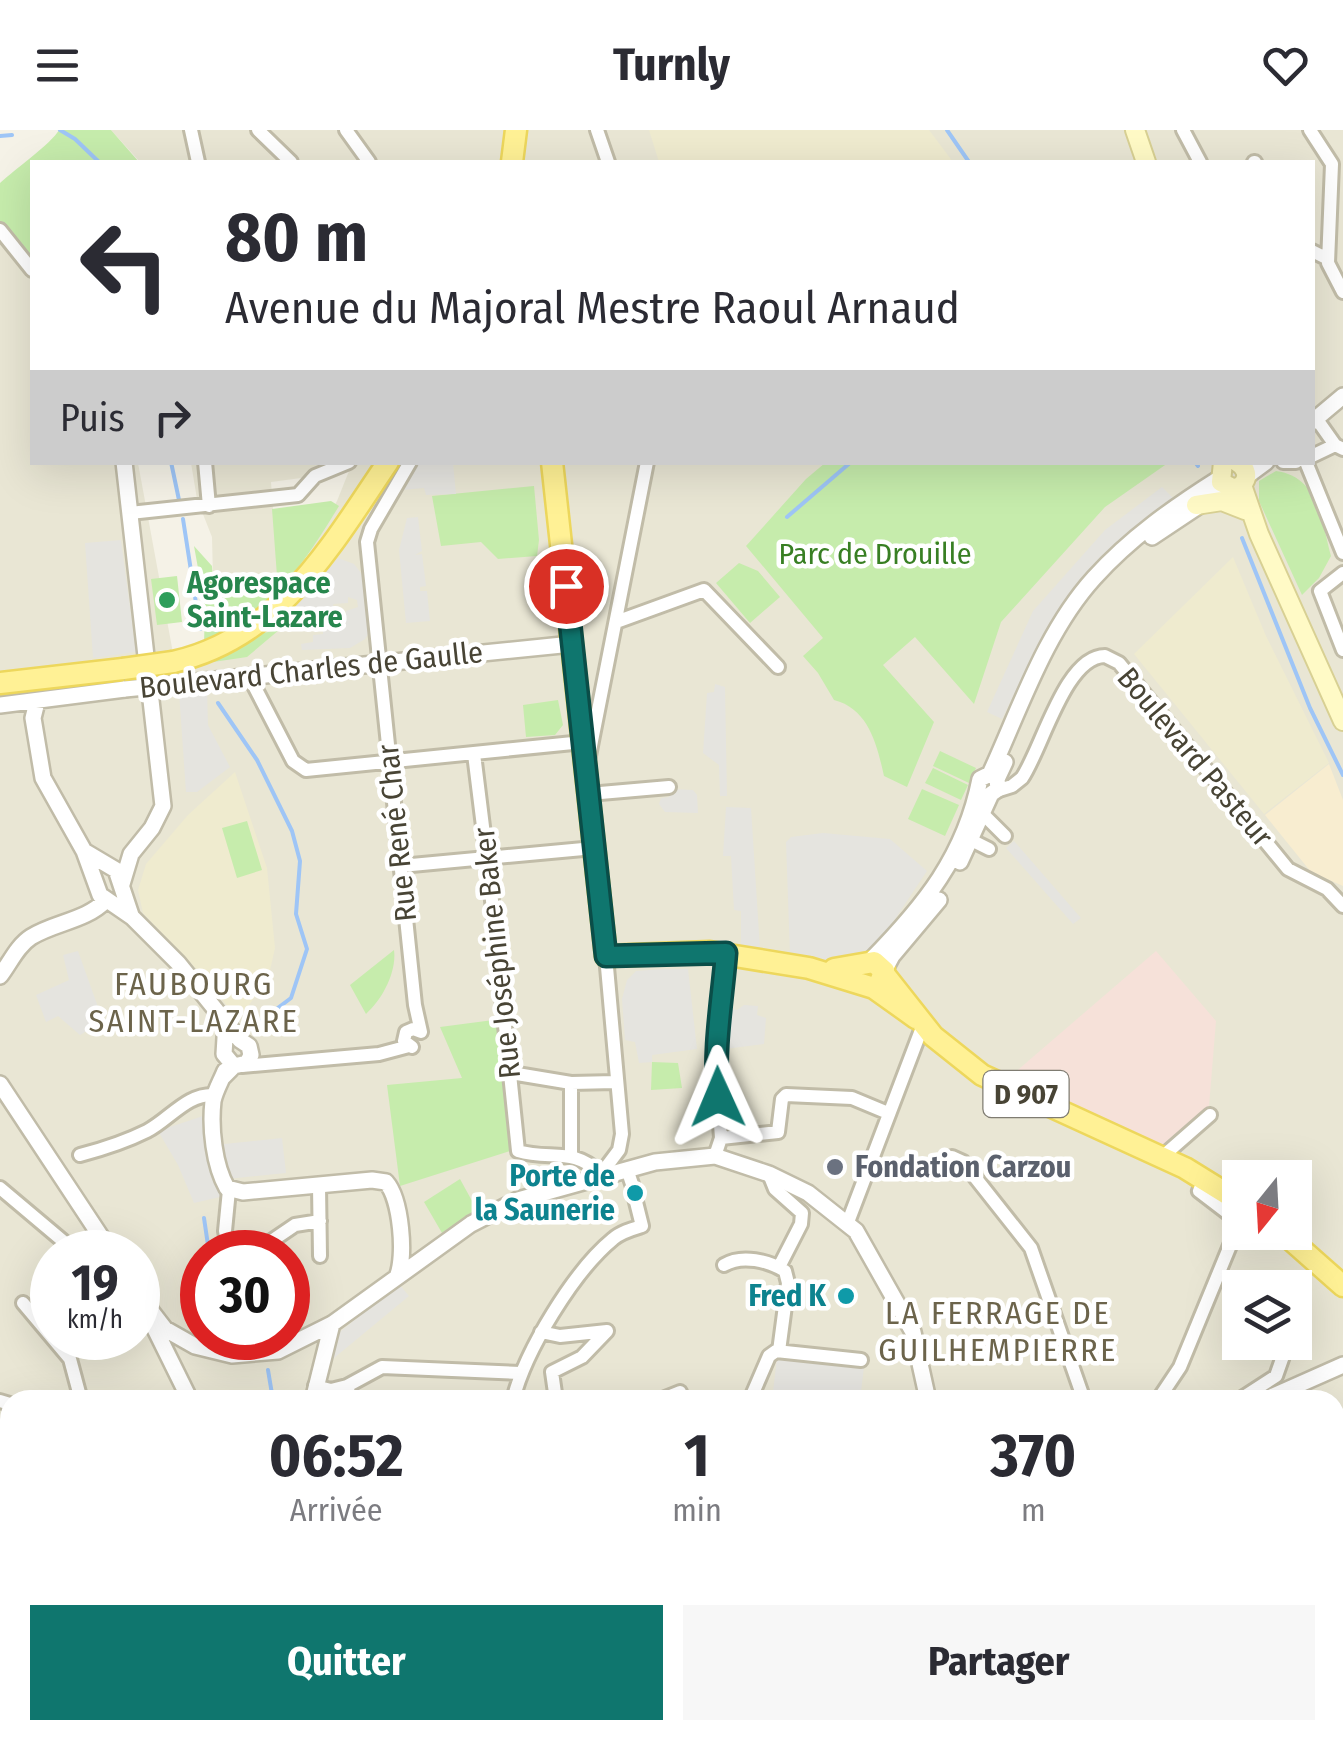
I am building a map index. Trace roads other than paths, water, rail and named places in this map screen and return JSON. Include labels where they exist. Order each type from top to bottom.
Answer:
[{"type":"main road","points":[[514,160],[516,130]]},
{"type":"main road","points":[[1135,130],[1145,160]]},
{"type":"main road","points":[[347,522],[372,465]]},
{"type":"main road","points":[[552,465],[606,956],[726,953],[818,970],[872,974],[919,1021]]},
{"type":"main road","points":[[0,683],[120,682],[214,650],[258,624],[301,586],[347,522],[394,470]]},
{"type":"main road","points":[[1238,472],[1245,510],[1259,534]]},
{"type":"main road","points":[[1238,472],[1259,534],[1343,721]]},
{"type":"main road","points":[[1196,505],[1222,501],[1245,510]]},
{"type":"main road","name":"D 907","points":[[919,1021],[952,1055],[982,1075],[1162,1156],[1204,1178],[1222,1195]]},
{"type":"main road","points":[[1302,1250],[1343,1286]]},
{"type":"street","points":[[191,130],[198,160]]},
{"type":"street","points":[[258,130],[288,160]]},
{"type":"street","points":[[346,130],[368,160]]},
{"type":"street","points":[[598,130],[607,160]]},
{"type":"street","points":[[1183,130],[1199,160]]},
{"type":"street","points":[[1310,130],[1338,161],[1328,258],[1343,292]]},
{"type":"street","points":[[0,230],[30,268]]},
{"type":"street","points":[[1315,252],[1328,258]]},
{"type":"street","points":[[1315,419],[1338,402]]},
{"type":"street","points":[[1315,421],[1339,447],[1315,455]]},
{"type":"street","points":[[0,976],[24,942],[92,912],[116,895],[131,854],[159,817],[163,803],[124,465]]},
{"type":"street","points":[[203,507],[205,465]]},
{"type":"street","points":[[130,513],[298,495],[315,476],[342,465]]},
{"type":"street","points":[[586,768],[645,465]]},
{"type":"street","points":[[1307,465],[1343,553]]},
{"type":"street","name":"Rue René Char","points":[[235,1058],[272,1062],[389,1051],[411,1039],[415,1005],[368,542],[394,470]]},
{"type":"street","points":[[872,974],[928,898],[991,786],[1060,642],[1099,586],[1140,546],[1238,472]]},
{"type":"street","points":[[872,974],[941,897],[983,814],[1051,642],[1093,578],[1152,523],[1238,472]]},
{"type":"street","points":[[1343,574],[1320,592],[1343,650]]},
{"type":"street","points":[[616,622],[704,590],[778,667]]},
{"type":"street","name":"Boulevard Charles de Gaulle","points":[[6,704],[35,706],[52,692],[120,682],[176,684],[572,644]]},
{"type":"street","name":"Boulevard Pasteur","points":[[991,786],[1030,764],[1064,692],[1081,667],[1092,658],[1105,656],[1119,664],[1285,866],[1327,889],[1343,906]]},
{"type":"street","points":[[248,676],[298,766],[310,771],[583,742]]},
{"type":"street","points":[[35,706],[36,752],[42,778],[84,852],[101,868],[116,870],[116,895],[226,1022],[235,1058],[215,1095],[216,1155],[220,1174],[230,1190],[225,1230]]},
{"type":"street","name":"Rue Joséphine Baker","points":[[474,754],[518,1152],[571,1156]]},
{"type":"street","points":[[588,794],[669,787]]},
{"type":"street","points":[[983,814],[1005,836]]},
{"type":"street","points":[[971,840],[989,849]]},
{"type":"street","points":[[401,866],[594,848]]},
{"type":"street","points":[[101,868],[131,854]]},
{"type":"street","points":[[101,868],[97,889],[116,895]]},
{"type":"street","points":[[715,1156],[721,1138],[715,1054],[726,953]]},
{"type":"street","points":[[601,1174],[616,1155],[622,1134],[606,956]]},
{"type":"street","points":[[848,1222],[919,1021]]},
{"type":"street","points":[[511,1073],[571,1082],[616,1082]]},
{"type":"street","points":[[571,1082],[571,1156],[587,1162],[601,1174]]},
{"type":"street","points":[[0,1084],[96,1230]]},
{"type":"street","points":[[80,1156],[149,1130],[198,1096],[215,1095]]},
{"type":"street","points":[[721,1138],[777,1133],[784,1096],[852,1098],[888,1113]]},
{"type":"street","points":[[1162,1156],[1210,1115]]},
{"type":"street","points":[[310,1333],[332,1324],[483,1217],[518,1200],[601,1174],[656,1162],[715,1156],[808,1193],[848,1222],[869,1250],[913,1332],[926,1390]]},
{"type":"street","points":[[940,1166],[952,1157],[963,1162],[1027,1241],[1081,1390]]},
{"type":"street","points":[[515,1390],[541,1332],[611,1240],[642,1226],[627,1169]]},
{"type":"street","points":[[768,1174],[777,1192],[802,1213],[782,1269],[788,1283],[779,1351]]},
{"type":"street","points":[[230,1190],[372,1180],[388,1183],[396,1205],[401,1243],[402,1264],[397,1277]]},
{"type":"street","points":[[319,1186],[320,1256]]},
{"type":"street","points":[[0,1188],[50,1230]]},
{"type":"street","points":[[287,1230],[320,1221]]},
{"type":"street","points":[[401,1243],[419,1252],[442,1244]]},
{"type":"street","points":[[1164,1390],[1180,1366],[1230,1250]]},
{"type":"street","points":[[724,1265],[740,1260],[782,1269]]},
{"type":"street","points":[[23,1303],[70,1358],[78,1390]]},
{"type":"street","points":[[160,1322],[180,1339]]},
{"type":"street","points":[[320,1390],[324,1349],[332,1324]]},
{"type":"street","points":[[541,1332],[560,1336],[608,1331],[582,1358],[552,1372],[555,1390]]},
{"type":"street","points":[[169,1354],[170,1334]]},
{"type":"street","points":[[160,1337],[185,1390]]},
{"type":"street","points":[[310,1346],[324,1349]]},
{"type":"street","points":[[754,1390],[769,1356],[779,1351],[860,1360]]},
{"type":"street","points":[[1255,1390],[1275,1378],[1282,1360]]},
{"type":"street","points":[[1287,1390],[1343,1365]]},
{"type":"street","points":[[329,1390],[347,1386],[382,1367],[520,1374]]},
{"type":"street","points":[[347,1386],[348,1390]]},
{"type":"waterway","points":[[60,130],[97,160]]},
{"type":"waterway","points":[[947,130],[968,160]]},
{"type":"waterway","points":[[0,136],[12,135]]},
{"type":"waterway","points":[[172,465],[179,500]]},
{"type":"waterway","points":[[787,517],[848,465]]},
{"type":"waterway","points":[[183,519],[200,629]]},
{"type":"waterway","points":[[1242,538],[1310,708],[1343,775]]},
{"type":"waterway","points":[[218,703],[257,760],[292,831],[300,861],[296,914],[307,949],[291,998],[262,1020]]},
{"type":"waterway","points":[[204,1218],[206,1230]]},
{"type":"waterway","points":[[268,1370],[271,1390]]},
{"type":"place","name":"Agorespace Saint-Lazare","points":[[167,600]]},
{"type":"place","name":"Fondation Carzou","points":[[835,1167]]},
{"type":"place","name":"Porte de la Saunerie","points":[[635,1193]]},
{"type":"place","name":"Fred K","points":[[846,1296]]},
{"type":"district","name":"FAUBOURG SAINT-LAZARE","points":[[194,1002]]},
{"type":"district","name":"LA FERRAGE DE GUILHEMPIERRE","points":[[998,1332]]},
{"type":"park label","name":"Parc de Drouille","points":[[875,554]]}]
